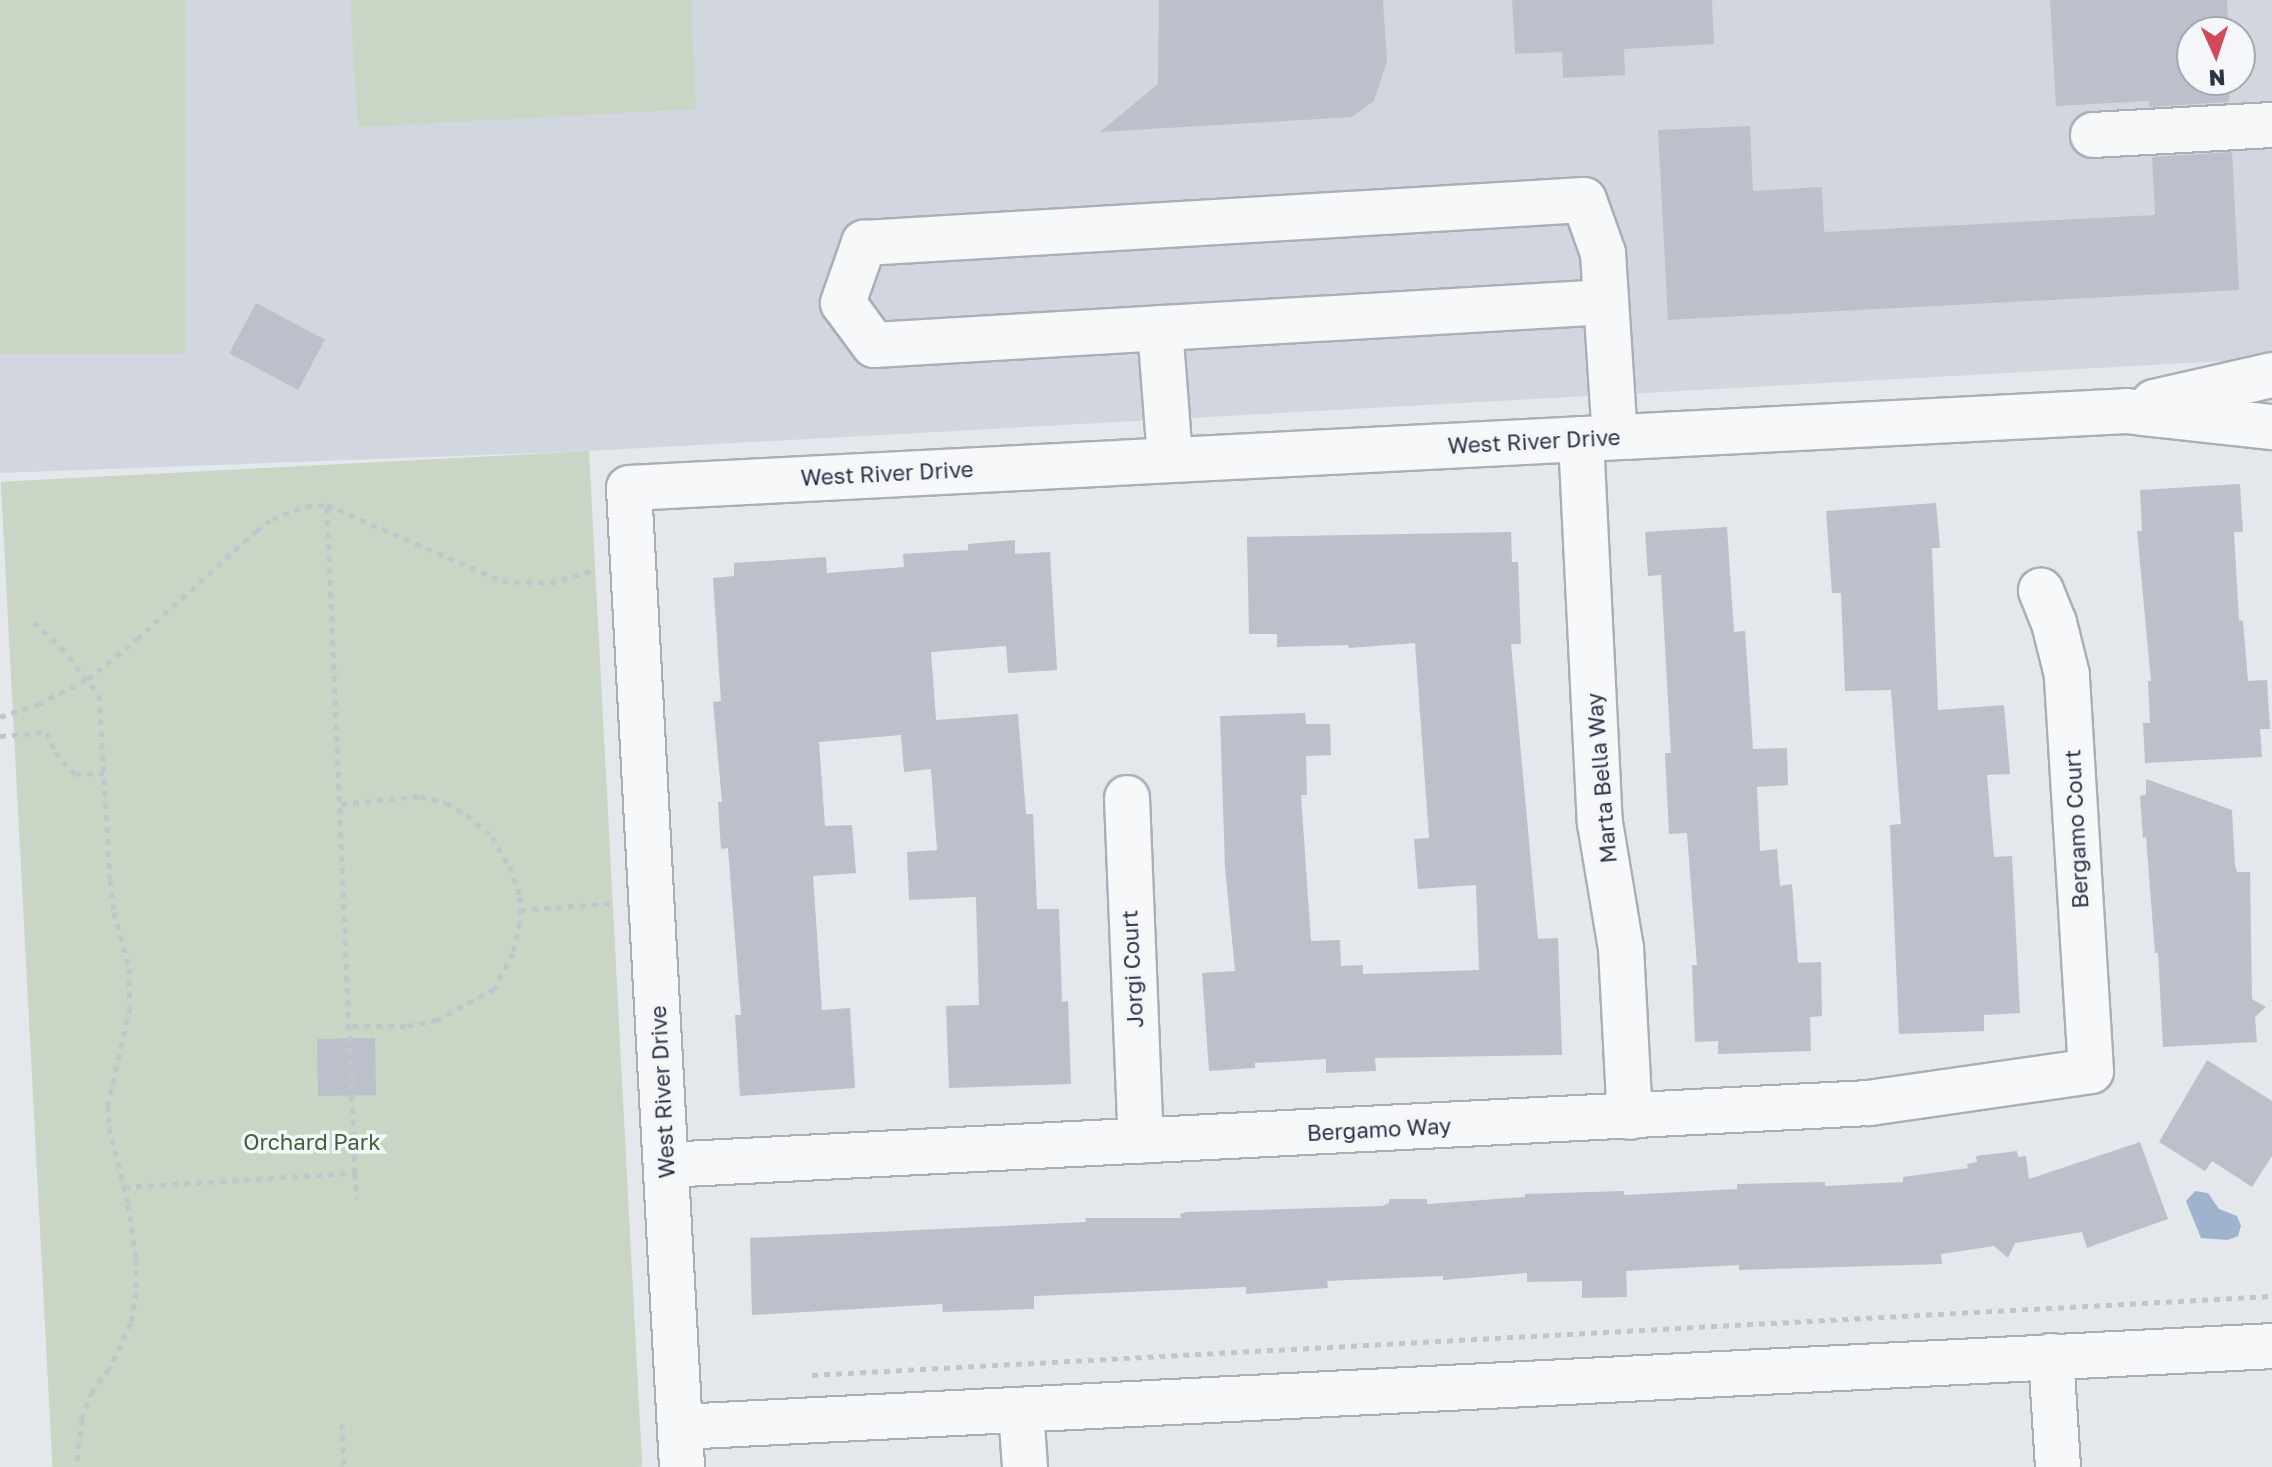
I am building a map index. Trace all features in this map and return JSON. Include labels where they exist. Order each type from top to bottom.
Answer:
[{"type":"street","points":[[2093,135],[2272,125]]},
{"type":"street","name":"Marta Bella Way","points":[[1160,328],[874,345],[843,303],[864,243],[1584,200],[1603,253],[1606,302],[1598,438],[1600,823],[1621,948],[1630,1117]]},
{"type":"street","points":[[1170,458],[1160,328],[1606,302]]},
{"type":"street","name":"West River Drive","points":[[2126,411],[2178,395],[2272,375]]},
{"type":"street","name":"West River Drive","points":[[681,1447],[629,488],[2126,411],[2272,427]]},
{"type":"street","name":"Bergamo Court","points":[[2041,591],[2054,623],[2067,675],[2091,1071]]},
{"type":"street","name":"Jorgi Court","points":[[1127,798],[1141,1141]]},
{"type":"street","name":"Bergamo Way","points":[[666,1165],[1869,1103],[2091,1071]]},
{"type":"street","points":[[681,1447],[1021,1410],[2272,1346]]},
{"type":"street","points":[[2051,1356],[2058,1467]]},
{"type":"street","points":[[1021,1410],[1025,1467]]},
{"type":"path","points":[[0,717],[38,704],[88,679],[272,519],[306,506],[327,505],[502,581],[550,583],[588,572]]},
{"type":"path","points":[[327,505],[357,1199]]},
{"type":"path","points":[[34,622],[88,679],[99,695],[114,912],[129,968],[130,1007],[108,1105],[109,1127],[124,1187],[136,1258],[131,1323],[109,1369],[92,1391],[82,1419],[76,1467]]},
{"type":"path","points":[[0,736],[47,732],[55,752],[75,774],[104,773]]},
{"type":"path","points":[[341,804],[420,796],[446,803],[467,815],[492,837],[509,866],[520,896],[513,953],[494,989],[437,1020],[406,1026],[351,1026]]},
{"type":"path","points":[[520,910],[651,899]]},
{"type":"path","points":[[124,1187],[355,1173]]},
{"type":"path","points":[[809,1376],[823,1371],[2272,1296]]},
{"type":"path","points":[[342,1423],[344,1467]]},
{"type":"shaded area","points":[[0,0],[2272,0],[2272,350],[2260,359],[589,451],[0,473]]},
{"type":"green space","points":[[0,0],[186,0],[186,354],[0,354]]},
{"type":"green space","points":[[350,0],[691,0],[696,109],[358,127]]},
{"type":"green space","name":"Orchard Park","points":[[589,451],[642,1467],[52,1467],[1,482]]},
{"type":"water","points":[[2195,1191],[2208,1193],[2219,1209],[2237,1216],[2241,1226],[2238,1236],[2228,1240],[2201,1238],[2186,1201]]},
{"type":"building","points":[[1159,0],[1383,0],[1387,61],[1374,101],[1352,117],[1100,132],[1158,84]]},
{"type":"building","points":[[1512,0],[1712,0],[1714,44],[1624,49],[1625,75],[1563,78],[1562,52],[1515,54]]},
{"type":"building","points":[[2050,0],[2227,0],[2228,16],[2176,16],[2176,96],[2230,96],[2229,102],[2149,107],[2149,101],[2056,106]]},
{"type":"building","points":[[1750,126],[1753,191],[1822,187],[1824,232],[2155,215],[2152,157],[2232,152],[2239,290],[1668,320],[1658,130]]},
{"type":"building","points":[[256,303],[325,340],[298,390],[229,353]]},
{"type":"building","points":[[2240,484],[2243,532],[2234,532],[2239,620],[2243,621],[2248,681],[2267,680],[2270,729],[2260,729],[2262,757],[2145,763],[2143,723],[2150,723],[2148,681],[2151,681],[2137,531],[2142,531],[2140,490]]},
{"type":"building","points":[[1936,503],[1940,548],[1932,548],[1938,710],[2004,705],[2010,774],[1987,775],[1994,857],[2012,856],[2020,1013],[1984,1015],[1984,1031],[1899,1034],[1890,825],[1901,824],[1891,690],[1845,691],[1841,593],[1832,593],[1826,511]]},
{"type":"building","points":[[1727,527],[1734,632],[1745,631],[1753,749],[1787,748],[1788,785],[1757,787],[1760,851],[1777,849],[1780,886],[1792,884],[1798,963],[1821,962],[1822,1016],[1810,1017],[1811,1051],[1718,1054],[1718,1041],[1695,1042],[1692,965],[1697,965],[1687,833],[1669,834],[1665,753],[1671,753],[1661,575],[1648,576],[1645,532]]},
{"type":"building","points":[[1511,532],[1512,562],[1518,562],[1521,644],[1511,644],[1538,939],[1558,938],[1562,1055],[1375,1058],[1376,1071],[1326,1073],[1326,1059],[1255,1063],[1255,1068],[1209,1071],[1202,973],[1235,971],[1225,867],[1220,716],[1305,713],[1306,724],[1330,724],[1331,755],[1306,756],[1307,795],[1301,795],[1311,941],[1340,940],[1341,966],[1363,965],[1363,974],[1479,970],[1476,885],[1418,889],[1414,839],[1429,838],[1415,643],[1349,648],[1348,645],[1277,647],[1277,634],[1249,634],[1247,537]]},
{"type":"building","points":[[1015,540],[1015,554],[1050,552],[1057,670],[1008,673],[1006,646],[931,652],[936,720],[1018,714],[1026,814],[1033,814],[1037,909],[1059,909],[1062,1002],[1068,1001],[1071,1084],[949,1088],[946,1006],[979,1005],[976,897],[909,900],[907,852],[937,850],[931,769],[904,772],[901,735],[819,742],[825,826],[852,825],[856,873],[813,876],[822,1010],[850,1008],[855,1088],[740,1096],[735,1015],[741,1015],[728,848],[721,849],[718,802],[722,802],[713,702],[721,701],[713,578],[734,576],[734,563],[826,557],[827,573],[904,567],[903,554],[968,550],[968,544]]},
{"type":"building","points":[[2146,779],[2232,810],[2237,872],[2250,872],[2252,999],[2266,1007],[2255,1017],[2257,1042],[2163,1047],[2158,953],[2155,953],[2140,796],[2146,795]]},
{"type":"building","points":[[375,1038],[376,1095],[318,1096],[317,1039]]},
{"type":"building","points":[[2207,1060],[2272,1101],[2272,1156],[2252,1187],[2212,1161],[2205,1171],[2159,1142]]},
{"type":"building","points":[[2140,1142],[2168,1219],[2087,1248],[2082,1232],[2015,1243],[2008,1258],[1994,1246],[1941,1254],[1942,1264],[1739,1270],[1739,1265],[1626,1271],[1627,1297],[1582,1298],[1582,1281],[1527,1282],[1527,1273],[1443,1280],[1443,1276],[1327,1281],[1328,1288],[1246,1294],[1246,1287],[1034,1296],[1034,1309],[943,1312],[942,1304],[752,1315],[750,1238],[1086,1222],[1085,1218],[1181,1218],[1180,1214],[1187,1212],[1382,1206],[1389,1203],[1389,1199],[1427,1199],[1427,1204],[1525,1197],[1525,1194],[1624,1191],[1624,1195],[1737,1189],[1737,1184],[1825,1182],[1825,1186],[1903,1182],[1903,1177],[1968,1168],[1967,1164],[1977,1162],[1976,1156],[2017,1151],[2018,1157],[2026,1156],[2029,1179]]}]
